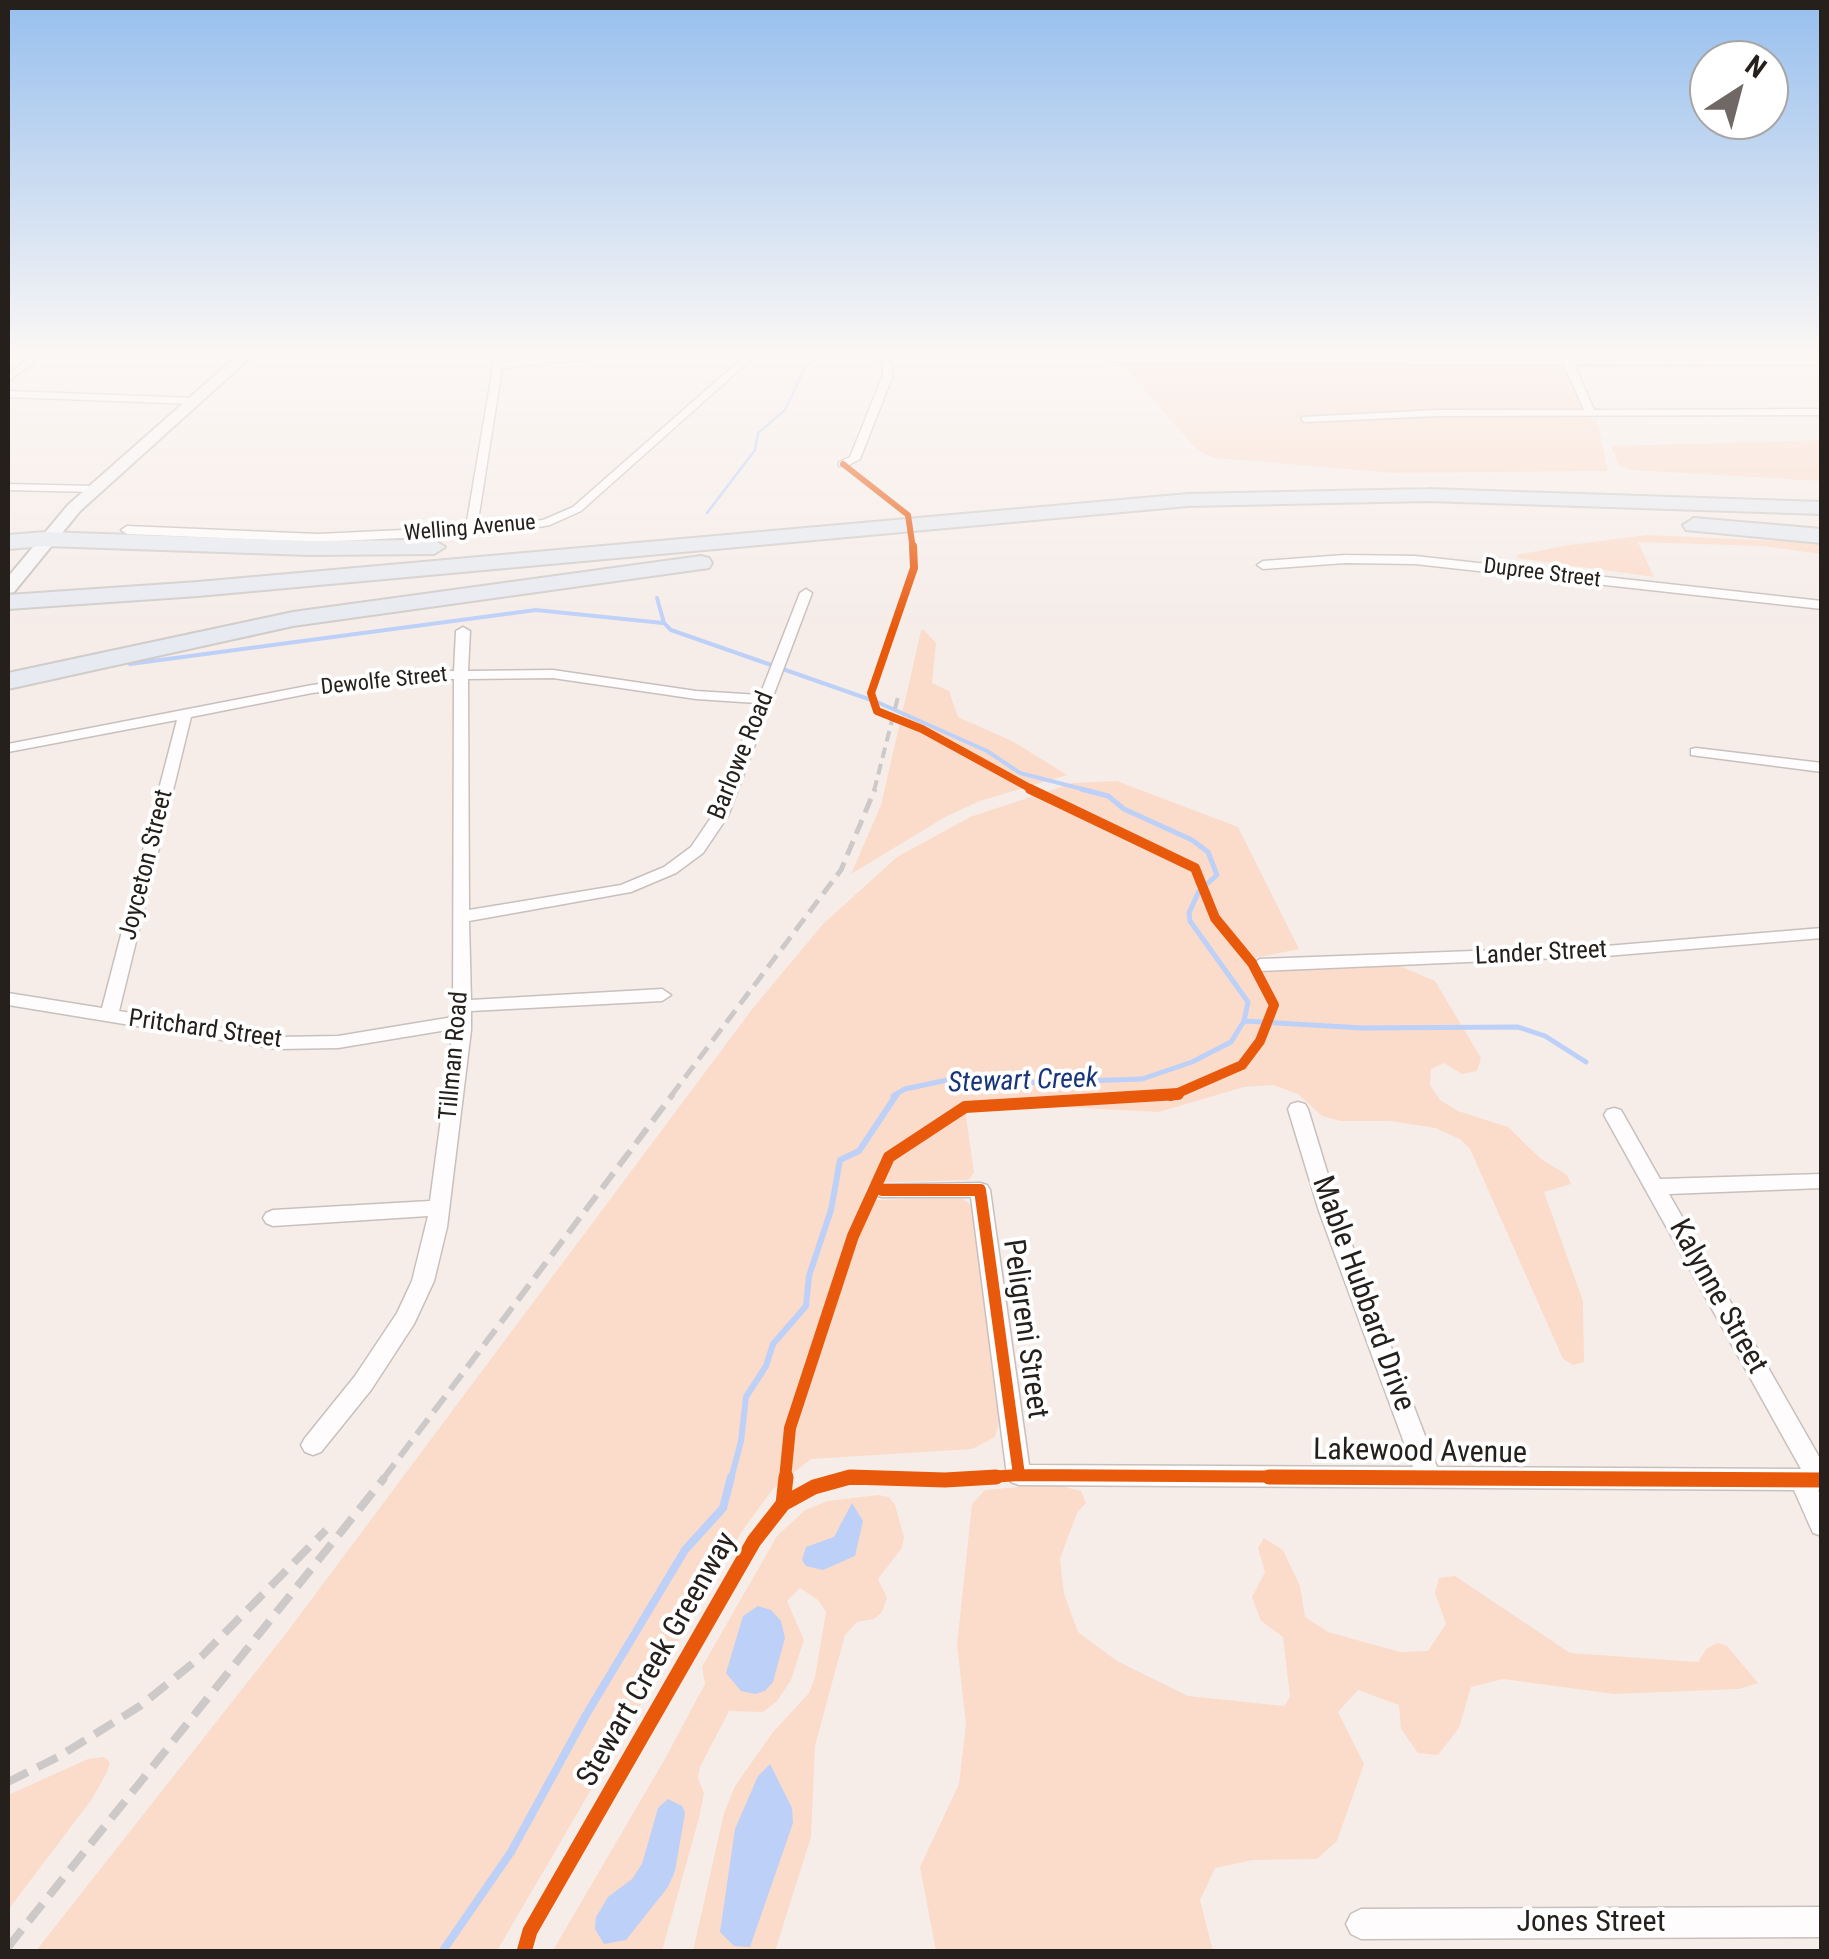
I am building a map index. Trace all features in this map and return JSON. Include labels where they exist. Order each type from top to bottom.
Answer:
[{"type":"highway","points":[[8,682],[293,619],[1149,503],[1312,495],[1466,496],[1822,508]]},
{"type":"highway","points":[[1672,504],[1822,499]]},
{"type":"highway","points":[[1000,526],[1312,514],[1494,514],[1822,524]]},
{"type":"highway","points":[[1650,520],[1822,536]]},
{"type":"highway","points":[[8,602],[198,590],[763,536]]},
{"type":"highway","points":[[8,542],[45,539],[380,548],[763,536],[892,536]]},
{"type":"highway","points":[[8,620],[701,562]]},
{"type":"street","points":[[12,582],[45,539],[143,446]]},
{"type":"street","points":[[471,530],[484,446]]},
{"type":"street","name":"Welling Avenue","points":[[127,530],[318,538],[546,522],[577,509],[647,446]]},
{"type":"street","points":[[843,464],[855,459],[860,446]]},
{"type":"street","points":[[8,486],[94,489]]},
{"type":"street","name":"Dupree Street","points":[[1263,565],[1345,559],[1414,560],[1822,605]]},
{"type":"street","name":"Barlowe Road","points":[[460,917],[625,889],[679,864],[709,836],[806,592]]},
{"type":"street","name":"Tillman Road","points":[[313,1445],[363,1383],[406,1318],[430,1262],[462,1014],[463,631]]},
{"type":"street","name":"Dewolfe Street","points":[[8,748],[352,683],[462,673],[553,674],[696,695],[765,699]]},
{"type":"street","name":"Joyceton Street","points":[[109,1016],[184,714]]},
{"type":"street","points":[[1696,752],[1822,768]]},
{"type":"street","name":"Lander Street","points":[[1260,964],[1549,954],[1822,933]]},
{"type":"street","name":"Pritchard Street","points":[[8,999],[277,1043],[338,1042],[462,1014],[662,995]]},
{"type":"street","name":"Mable Hubbard Drive","points":[[1298,1109],[1329,1211],[1429,1478]]},
{"type":"street","name":"Kalynne Street","points":[[1614,1114],[1814,1480],[1822,1526]]},
{"type":"street","points":[[1655,1188],[1822,1181]]},
{"type":"street","name":"Peligreni Street","points":[[882,1190],[980,1190],[1019,1475]]},
{"type":"street","points":[[273,1218],[439,1208]]},
{"type":"street","name":"Lakewood Avenue","points":[[1019,1475],[1814,1480]]},
{"type":"street","name":"Jones Street","points":[[1361,1924],[1822,1922]]},
{"type":"shaded area","points":[[1194,446],[1603,446],[1608,471],[1393,473],[1215,458]]},
{"type":"shaded area","points":[[1611,446],[1821,446],[1821,481],[1631,470],[1619,466]]},
{"type":"shaded area","points":[[1647,535],[1821,543],[1821,554],[1762,546],[1638,542],[1654,577],[1517,558],[1569,545]]},
{"type":"shaded area","points":[[924,630],[936,643],[932,683],[949,691],[958,717],[1014,742],[1067,775],[980,801],[947,816],[851,874],[881,805]]},
{"type":"shaded area","points":[[1117,781],[1238,827],[1299,949],[1255,958],[1265,969],[1400,966],[1435,981],[1481,1058],[1477,1071],[1462,1074],[1444,1063],[1431,1069],[1430,1085],[1440,1100],[1458,1111],[1508,1127],[1541,1159],[1567,1175],[1571,1184],[1544,1192],[1583,1301],[1584,1362],[1573,1365],[1563,1359],[1470,1149],[1460,1139],[1435,1128],[1391,1121],[1340,1121],[1322,1116],[1298,1094],[1273,1085],[1244,1087],[1159,1112],[1062,1107],[969,1110],[966,1116],[974,1173],[968,1180],[870,1183],[865,1192],[878,1200],[960,1197],[974,1207],[1001,1415],[995,1437],[972,1449],[811,1459],[773,1489],[742,1531],[497,1951],[35,1952],[287,1632],[753,1008],[823,924],[897,857],[970,817],[1073,783]]},
{"type":"shaded area","points":[[1053,1484],[1081,1491],[1086,1503],[1077,1513],[1060,1559],[1064,1594],[1078,1632],[1117,1661],[1188,1696],[1284,1706],[1290,1697],[1283,1637],[1261,1621],[1252,1597],[1265,1572],[1258,1548],[1264,1538],[1283,1550],[1300,1586],[1305,1617],[1328,1632],[1400,1652],[1428,1651],[1446,1624],[1435,1593],[1439,1578],[1455,1576],[1570,1653],[1698,1662],[1707,1648],[1718,1643],[1727,1646],[1758,1683],[1739,1689],[1614,1694],[1503,1679],[1471,1687],[1459,1728],[1438,1755],[1418,1753],[1401,1729],[1399,1705],[1358,1690],[1338,1712],[1364,1764],[1337,1841],[1317,1859],[1253,1860],[1215,1868],[1200,1900],[1213,1951],[936,1951],[920,1867],[959,1784],[966,1724],[957,1645],[972,1504],[985,1490]]},
{"type":"shaded area","points":[[889,1497],[895,1505],[904,1537],[902,1548],[878,1579],[887,1598],[882,1612],[874,1619],[857,1622],[845,1635],[815,1746],[811,1837],[775,1951],[693,1951],[724,1813],[735,1786],[773,1732],[809,1693],[815,1677],[826,1612],[818,1600],[800,1588],[787,1601],[804,1640],[791,1680],[777,1701],[763,1712],[729,1711],[700,1767],[698,1778],[704,1793],[699,1818],[662,1951],[552,1952],[666,1757],[705,1684],[702,1667],[777,1536],[805,1510],[828,1501]]},
{"type":"shaded area","points":[[104,1757],[110,1762],[92,1799],[8,1910],[8,1795],[88,1759]]},
{"type":"water","points":[[852,1503],[863,1521],[855,1556],[823,1570],[806,1566],[802,1560],[806,1547],[834,1537]]},
{"type":"water","points":[[758,1606],[771,1610],[781,1621],[785,1638],[773,1682],[765,1691],[755,1694],[741,1691],[726,1673],[743,1616]]},
{"type":"water","points":[[770,1764],[792,1808],[793,1823],[750,1947],[734,1946],[720,1932],[735,1829],[758,1776]]},
{"type":"water","points":[[668,1799],[682,1806],[685,1813],[675,1871],[668,1887],[626,1940],[604,1944],[595,1929],[596,1917],[608,1897],[632,1879],[642,1864],[658,1808]]},
{"type":"waterway","name":"Stewart Creek","points":[[707,513],[756,446]]},
{"type":"waterway","name":"Stewart Creek","points":[[657,598],[664,623],[671,630],[877,702],[987,751],[1020,773],[1090,791]]},
{"type":"waterway","points":[[130,664],[536,610],[663,623]]},
{"type":"waterway","name":"Stewart Creek","points":[[1081,789],[1108,796],[1124,809],[1192,840],[1208,852],[1217,875],[1199,891],[1189,913],[1190,921],[1248,1002],[1244,1021]]},
{"type":"waterway","name":"Stewart Creek","points":[[893,1096],[905,1089],[952,1079],[1022,1083],[1142,1079],[1192,1062],[1231,1042],[1244,1021]]},
{"type":"waterway","points":[[1244,1021],[1362,1028],[1518,1027],[1545,1036],[1586,1062]]},
{"type":"waterway","name":"Stewart Creek","points":[[731,1479],[746,1397],[766,1366],[773,1344],[806,1306],[809,1276],[831,1210],[840,1160],[859,1151],[897,1094]]},
{"type":"waterway","name":"Stewart Creek","points":[[442,1952],[511,1852],[586,1715],[685,1550],[723,1508],[731,1477]]},
{"type":"railway","points":[[874,791],[899,693]]},
{"type":"railway","points":[[671,1096],[841,870],[875,789]]},
{"type":"railway","points":[[383,1479],[673,1094]]},
{"type":"railway","points":[[8,1947],[385,1477]]},
{"type":"railway","points":[[8,1782],[58,1757],[140,1706],[203,1655],[326,1530]]},
{"type":"cycle path","points":[[783,1504],[790,1428],[853,1236],[889,1157],[965,1107],[1173,1096],[1242,1065],[1260,1041],[1274,1005],[1252,963],[1215,918],[1195,868],[993,771],[922,729],[877,711],[871,693],[914,568],[913,535],[908,515],[843,464]]},
{"type":"cycle path","points":[[882,1190],[980,1190],[1019,1475]]},
{"type":"cycle path","name":"Stewart Creek Greenway","points":[[524,1952],[530,1931],[754,1541],[783,1504],[814,1487],[850,1477],[945,1480],[1019,1475],[1822,1480]]}]
